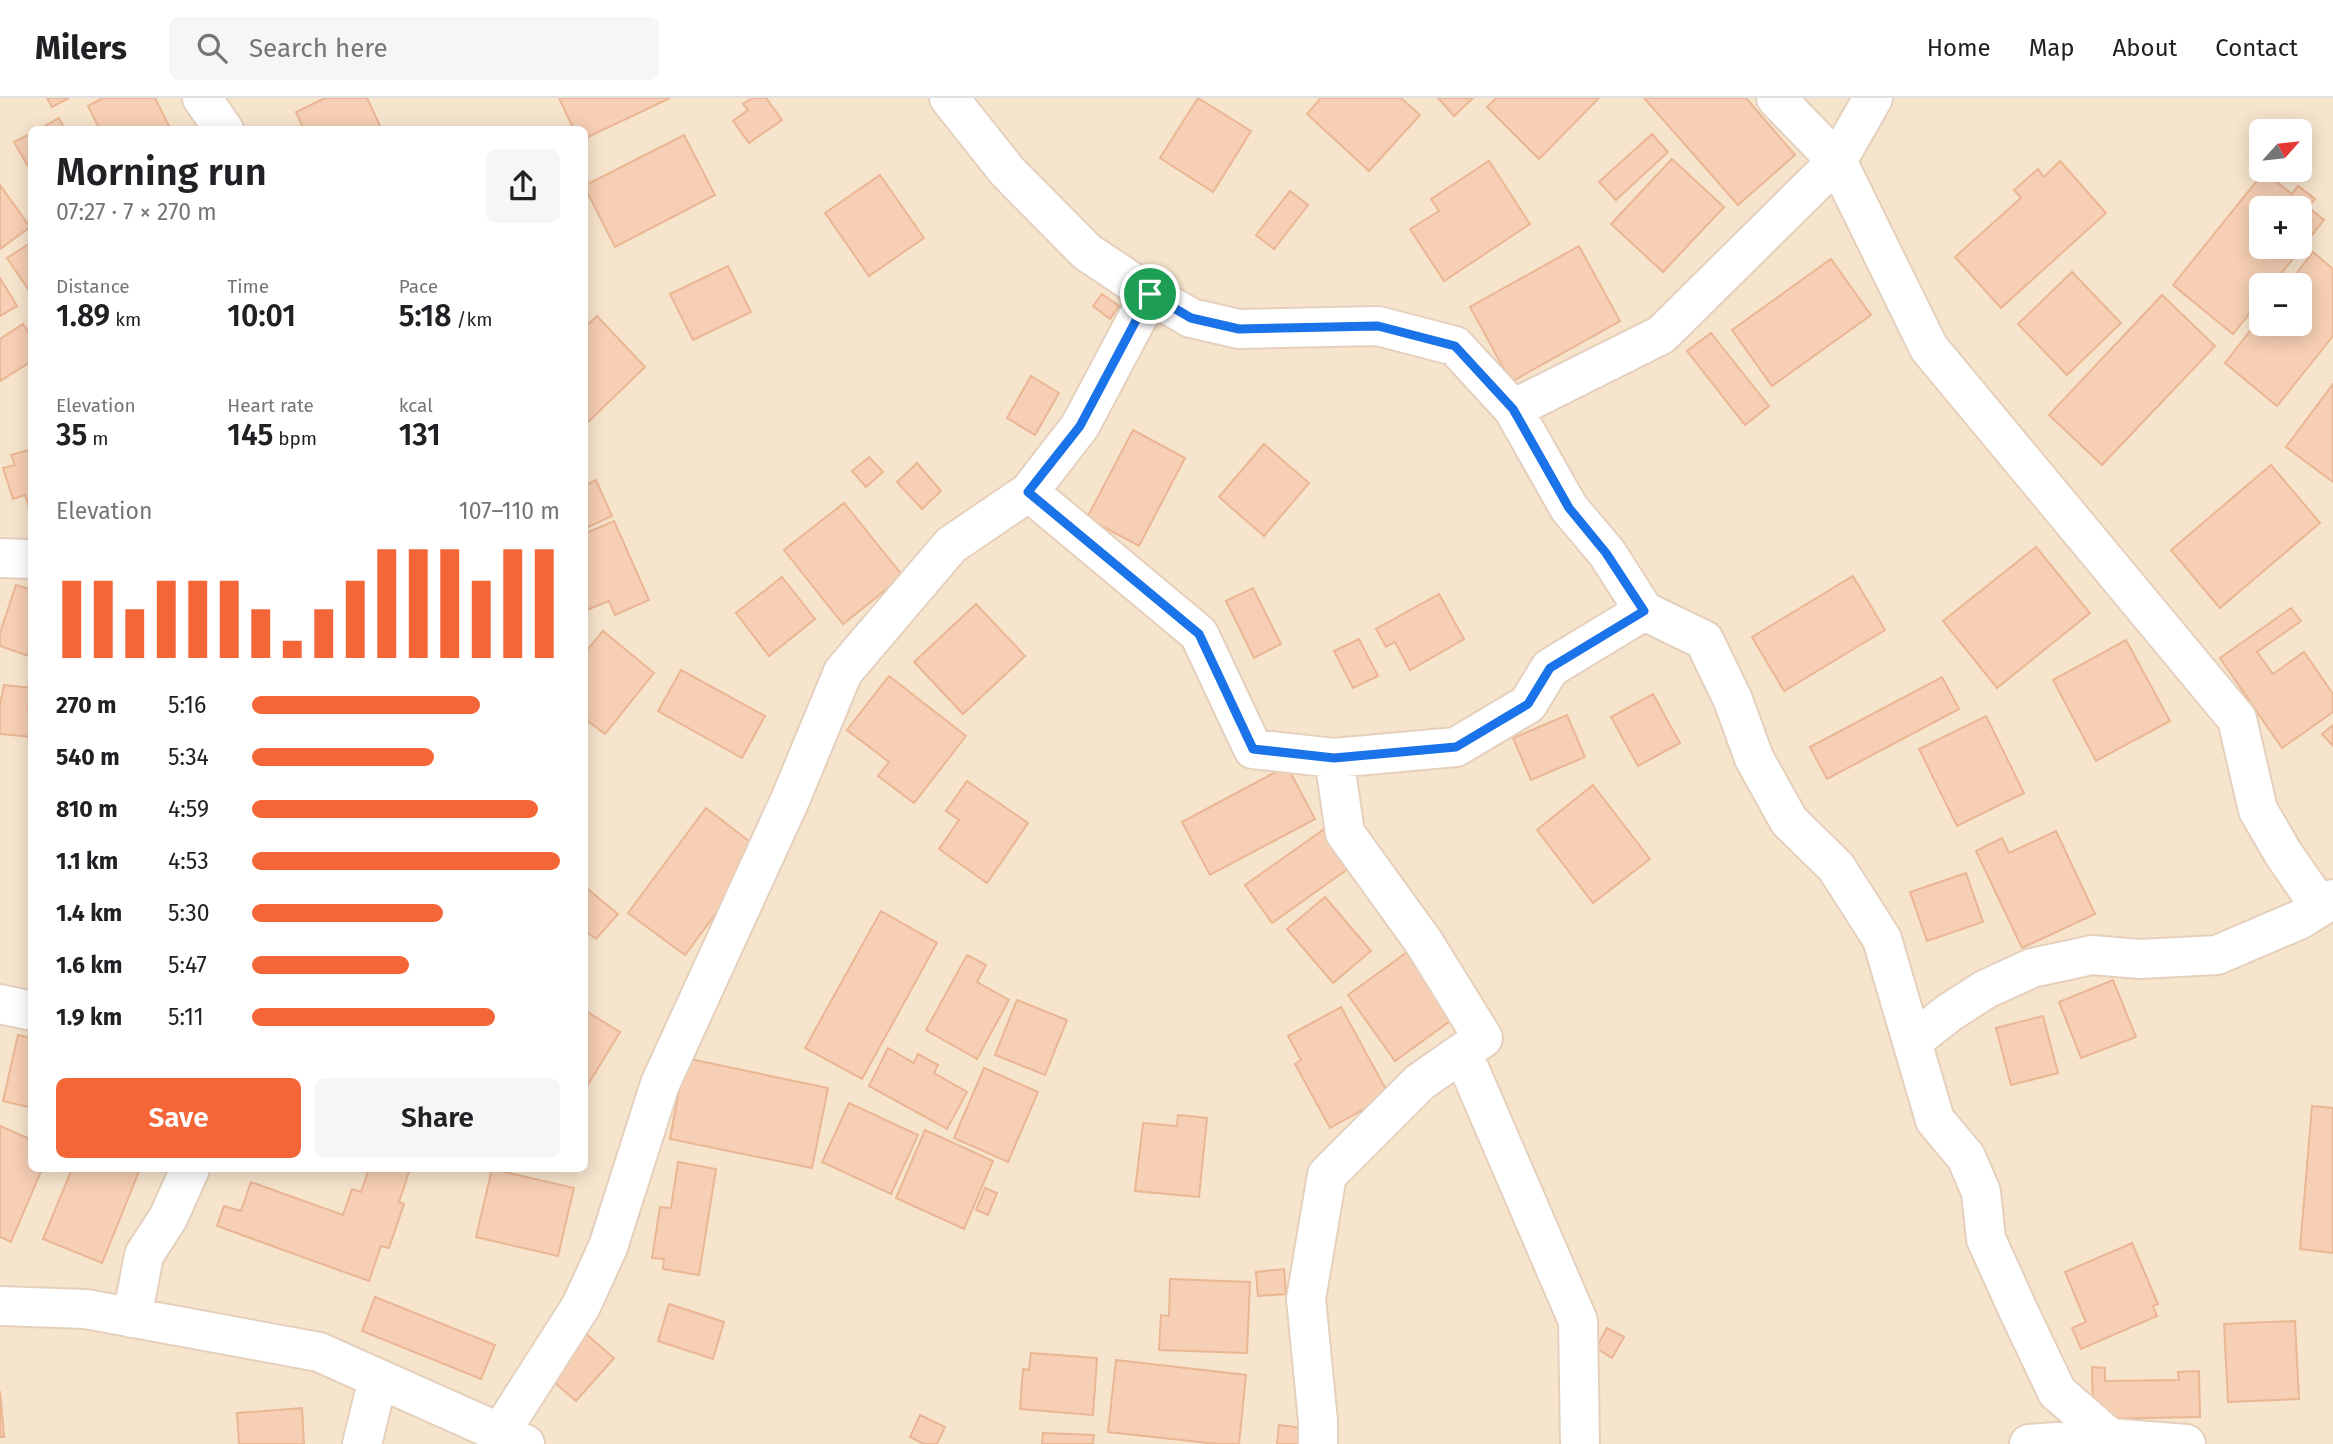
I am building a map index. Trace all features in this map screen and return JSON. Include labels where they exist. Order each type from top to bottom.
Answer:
[{"type":"street","points":[[202,98],[221,126]]},
{"type":"street","points":[[948,98],[1007,171],[1087,252],[1191,318],[1239,329],[1378,326],[1455,346],[1513,409],[1569,508],[1606,553],[1644,611],[1704,640],[1734,700],[1754,758],[1789,821],[1836,866],[1882,939],[1935,1120],[1966,1157],[1980,1192],[1986,1239],[2057,1392],[2086,1441]]},
{"type":"street","points":[[1776,98],[1837,161],[1929,348],[2237,719],[2258,810],[2283,853],[2327,903],[2299,920],[2217,956],[2140,959],[2092,955],[2032,968],[1986,989],[1950,1012],[1913,1041]]},
{"type":"street","points":[[1513,409],[1661,335],[1837,161],[1873,98]]},
{"type":"street","points":[[0,1306],[86,1309],[319,1352],[512,1438],[581,1306],[602,1259],[660,1084],[790,800],[843,672],[951,545],[1028,492],[1080,426],[1150,294]]},
{"type":"street","points":[[1028,492],[1199,634],[1253,749],[1334,758],[1456,747],[1528,704],[1550,668],[1644,611]]},
{"type":"street","points":[[0,558],[28,559]]},
{"type":"street","points":[[1318,1444],[1306,1299],[1327,1175],[1420,1082],[1483,1038],[1423,941],[1345,833],[1334,758]]},
{"type":"street","points":[[0,1004],[28,1010]]},
{"type":"street","points":[[1463,1054],[1578,1321],[1580,1444]]},
{"type":"street","points":[[132,1318],[144,1255],[168,1218],[189,1172]]},
{"type":"street","points":[[362,1444],[378,1378]]},
{"type":"street","points":[[2022,1444],[2057,1392]]},
{"type":"street","points":[[2029,1444],[2086,1441],[2186,1444]]},
{"type":"shaded area","points":[[0,98],[2333,98],[2333,1444],[0,1444]]},
{"type":"building","points":[[47,98],[69,98],[52,107]]},
{"type":"building","points":[[103,98],[155,98],[169,126],[98,126],[88,106]]},
{"type":"building","points":[[325,98],[367,98],[380,126],[302,126],[296,112]]},
{"type":"building","points":[[559,98],[670,98],[588,137],[588,126],[572,126]]},
{"type":"building","points":[[752,98],[766,98],[782,120],[749,143],[733,121],[748,110],[743,104]]},
{"type":"building","points":[[1198,98],[1251,131],[1213,192],[1160,158]]},
{"type":"building","points":[[1321,98],[1401,98],[1420,115],[1369,171],[1307,114]]},
{"type":"building","points":[[1438,98],[1473,98],[1454,116]]},
{"type":"building","points":[[1496,98],[1599,98],[1539,159],[1487,107]]},
{"type":"building","points":[[1644,98],[1746,98],[1795,155],[1738,205]]},
{"type":"building","points":[[59,118],[63,126],[45,126]]},
{"type":"building","points":[[1652,134],[1668,152],[1616,200],[1599,182]]},
{"type":"building","points":[[28,135],[28,166],[14,142]]},
{"type":"building","points":[[684,135],[715,195],[615,247],[588,194],[588,184]]},
{"type":"building","points":[[1672,159],[1724,207],[1663,272],[1611,224]]},
{"type":"building","points":[[1489,161],[1530,224],[1444,281],[1410,229],[1439,211],[1431,199]]},
{"type":"building","points":[[2060,161],[2106,213],[2001,308],[1955,257],[2021,198],[2014,190],[2038,169],[2044,177]]},
{"type":"building","points":[[880,175],[924,238],[869,276],[825,213]]},
{"type":"building","points":[[2256,182],[2277,182],[2292,194],[2298,186],[2311,196],[2249,196],[2249,259],[2293,259],[2282,273],[2249,273],[2249,314],[2233,334],[2173,285]]},
{"type":"building","points":[[0,185],[28,224],[28,228],[0,249]]},
{"type":"building","points":[[1290,191],[1308,205],[1274,249],[1256,235]]},
{"type":"building","points":[[2312,210],[2324,220],[2312,235]]},
{"type":"building","points":[[28,245],[28,289],[7,258]]},
{"type":"building","points":[[1579,246],[1620,321],[1511,382],[1470,307]]},
{"type":"building","points":[[2312,253],[2333,269],[2333,336],[2277,406],[2225,363],[2249,332],[2249,336],[2312,336],[2312,273],[2296,273],[2307,259],[2312,259]]},
{"type":"building","points":[[1831,259],[1871,315],[1772,386],[1732,330]]},
{"type":"building","points":[[728,266],[751,312],[693,340],[670,294]]},
{"type":"building","points":[[2072,272],[2121,323],[2067,375],[2018,324]]},
{"type":"building","points":[[0,278],[17,306],[0,316]]},
{"type":"building","points":[[1102,294],[1119,306],[1110,319],[1093,306]]},
{"type":"building","points":[[2162,295],[2215,346],[2102,465],[2049,415]]},
{"type":"building","points":[[597,316],[645,367],[588,422],[588,324]]},
{"type":"building","points":[[23,324],[28,332],[28,364],[0,381],[0,339]]},
{"type":"building","points":[[1711,333],[1769,406],[1745,425],[1687,351]]},
{"type":"building","points":[[1031,376],[1059,393],[1035,435],[1007,418]]},
{"type":"building","points":[[2333,384],[2333,482],[2286,447]]},
{"type":"building","points":[[1133,430],[1185,458],[1139,546],[1087,518]]},
{"type":"building","points":[[1264,444],[1309,483],[1264,536],[1219,497]]},
{"type":"building","points":[[28,450],[28,504],[25,495],[13,499],[3,468],[15,465],[11,455]]},
{"type":"building","points":[[869,457],[883,472],[866,487],[852,471]]},
{"type":"building","points":[[917,463],[941,491],[922,509],[897,482]]},
{"type":"building","points":[[2271,465],[2320,523],[2220,608],[2171,550]]},
{"type":"building","points":[[596,480],[612,516],[588,527],[588,484]]},
{"type":"building","points":[[844,503],[903,576],[843,624],[784,550]]},
{"type":"building","points":[[614,521],[649,600],[615,615],[609,601],[588,609],[588,532]]},
{"type":"building","points":[[2036,547],[2090,613],[1997,688],[1943,621]]},
{"type":"building","points":[[1853,576],[1885,630],[1784,691],[1752,637]]},
{"type":"building","points":[[782,577],[815,619],[769,656],[736,613]]},
{"type":"building","points":[[16,585],[28,589],[28,656],[0,646],[0,633]]},
{"type":"building","points":[[1253,588],[1281,644],[1254,658],[1226,601]]},
{"type":"building","points":[[1439,594],[1464,639],[1410,670],[1395,642],[1386,647],[1376,629]]},
{"type":"building","points":[[976,604],[1025,656],[963,714],[914,662]]},
{"type":"building","points":[[2291,608],[2301,621],[2257,652],[2273,674],[2304,652],[2333,694],[2333,712],[2282,748],[2220,658]]},
{"type":"building","points":[[603,631],[654,673],[605,734],[588,721],[588,649]]},
{"type":"building","points":[[1359,639],[1378,676],[1353,688],[1334,651]]},
{"type":"building","points":[[2126,640],[2170,721],[2096,761],[2053,680]]},
{"type":"building","points":[[681,670],[765,716],[742,758],[658,711]]},
{"type":"building","points":[[889,676],[966,736],[914,803],[878,776],[889,762],[847,730]]},
{"type":"building","points":[[1942,677],[1959,709],[1827,779],[1810,747]]},
{"type":"building","points":[[4,685],[28,688],[28,737],[0,734],[0,704]]},
{"type":"building","points":[[1653,694],[1680,743],[1638,766],[1611,717]]},
{"type":"building","points":[[1567,715],[1585,757],[1531,780],[1513,738]]},
{"type":"building","points":[[1986,716],[2024,793],[1957,826],[1919,749]]},
{"type":"building","points":[[2333,725],[2333,746],[2322,734]]},
{"type":"building","points":[[1287,766],[1315,819],[1210,875],[1182,822]]},
{"type":"building","points":[[967,781],[1028,823],[987,883],[939,849],[959,820],[946,811]]},
{"type":"building","points":[[1593,785],[1650,859],[1593,903],[1537,830]]},
{"type":"building","points":[[706,808],[762,851],[685,955],[628,913]]},
{"type":"building","points":[[1323,830],[1349,868],[1272,923],[1245,885]]},
{"type":"building","points":[[2056,831],[2095,914],[2022,948],[1976,851],[2002,838],[2009,853]]},
{"type":"building","points":[[1966,873],[1983,922],[1927,941],[1910,892]]},
{"type":"building","points":[[588,889],[618,914],[596,939],[588,933]]},
{"type":"building","points":[[1325,897],[1371,951],[1333,983],[1287,929]]},
{"type":"building","points":[[881,911],[937,943],[862,1079],[805,1048]]},
{"type":"building","points":[[1410,950],[1457,1016],[1395,1061],[1348,995]]},
{"type":"building","points":[[967,955],[986,965],[977,982],[1009,1000],[977,1059],[926,1030]]},
{"type":"building","points":[[2113,980],[2136,1037],[2081,1058],[2059,1002]]},
{"type":"building","points":[[1017,1000],[1067,1020],[1045,1075],[995,1055]]},
{"type":"building","points":[[1341,1007],[1389,1095],[1330,1128],[1295,1064],[1301,1060],[1288,1036]]},
{"type":"building","points":[[588,1012],[620,1032],[588,1084]]},
{"type":"building","points":[[2043,1016],[2058,1073],[2011,1085],[1996,1028]]},
{"type":"building","points":[[18,1035],[28,1037],[28,1107],[3,1101]]},
{"type":"building","points":[[888,1048],[914,1063],[918,1054],[938,1065],[934,1073],[967,1092],[947,1129],[869,1086]]},
{"type":"building","points":[[685,1058],[828,1088],[812,1168],[670,1139]]},
{"type":"building","points":[[984,1068],[1038,1092],[1008,1162],[954,1138]]},
{"type":"building","points":[[849,1103],[918,1135],[891,1194],[822,1162]]},
{"type":"building","points":[[2312,1106],[2333,1108],[2333,1253],[2300,1249]]},
{"type":"building","points":[[1178,1115],[1207,1118],[1199,1197],[1135,1191],[1143,1123],[1177,1126]]},
{"type":"building","points":[[0,1126],[28,1138],[28,1172],[41,1172],[11,1242],[0,1237]]},
{"type":"building","points":[[925,1130],[993,1161],[964,1229],[896,1198]]},
{"type":"building","points":[[678,1162],[716,1169],[699,1275],[663,1269],[664,1259],[652,1258],[660,1207],[671,1208]]},
{"type":"building","points":[[71,1172],[139,1172],[102,1263],[43,1239]]},
{"type":"building","points":[[368,1172],[409,1172],[399,1202],[404,1204],[389,1248],[381,1246],[369,1281],[217,1226],[224,1206],[241,1211],[251,1182],[343,1215],[352,1189],[361,1192]]},
{"type":"building","points":[[491,1172],[505,1172],[574,1188],[558,1256],[476,1237]]},
{"type":"building","points":[[985,1188],[997,1193],[988,1215],[976,1210]]},
{"type":"building","points":[[2132,1243],[2158,1304],[2153,1306],[2157,1316],[2081,1349],[2072,1328],[2086,1322],[2065,1272]]},
{"type":"building","points":[[1284,1269],[1286,1294],[1258,1296],[1256,1272]]},
{"type":"building","points":[[1170,1279],[1250,1282],[1247,1353],[1159,1350],[1161,1315],[1169,1316]]},
{"type":"building","points":[[375,1297],[495,1345],[481,1379],[362,1331]]},
{"type":"building","points":[[669,1304],[724,1322],[713,1359],[658,1341]]},
{"type":"building","points":[[2295,1321],[2299,1399],[2228,1402],[2224,1324]]},
{"type":"building","points":[[1607,1328],[1624,1337],[1612,1358],[1596,1348]]},
{"type":"building","points":[[585,1333],[614,1358],[576,1401],[547,1376]]},
{"type":"building","points":[[1031,1353],[1097,1358],[1093,1415],[1020,1409],[1023,1369],[1029,1370]]},
{"type":"building","points":[[1116,1360],[1246,1375],[1239,1444],[1108,1432]]},
{"type":"building","points":[[2092,1367],[2105,1368],[2105,1381],[2179,1380],[2178,1372],[2199,1371],[2200,1417],[2093,1419]]},
{"type":"building","points":[[0,1391],[4,1437],[0,1437]]},
{"type":"building","points":[[302,1408],[304,1444],[239,1444],[237,1413]]},
{"type":"building","points":[[920,1415],[945,1427],[937,1444],[924,1444],[910,1437]]},
{"type":"building","points":[[1279,1425],[1303,1428],[1301,1444],[1277,1444]]},
{"type":"building","points":[[1043,1433],[1094,1435],[1093,1444],[1042,1444]]},
{"type":"route","points":[[1150,294],[1191,318],[1239,329],[1341,329],[1378,326],[1455,346],[1513,409],[1569,508],[1606,553],[1644,611],[1550,668],[1528,704],[1456,747],[1334,758],[1253,749],[1199,634],[1028,492],[1080,426],[1150,294]]}]
